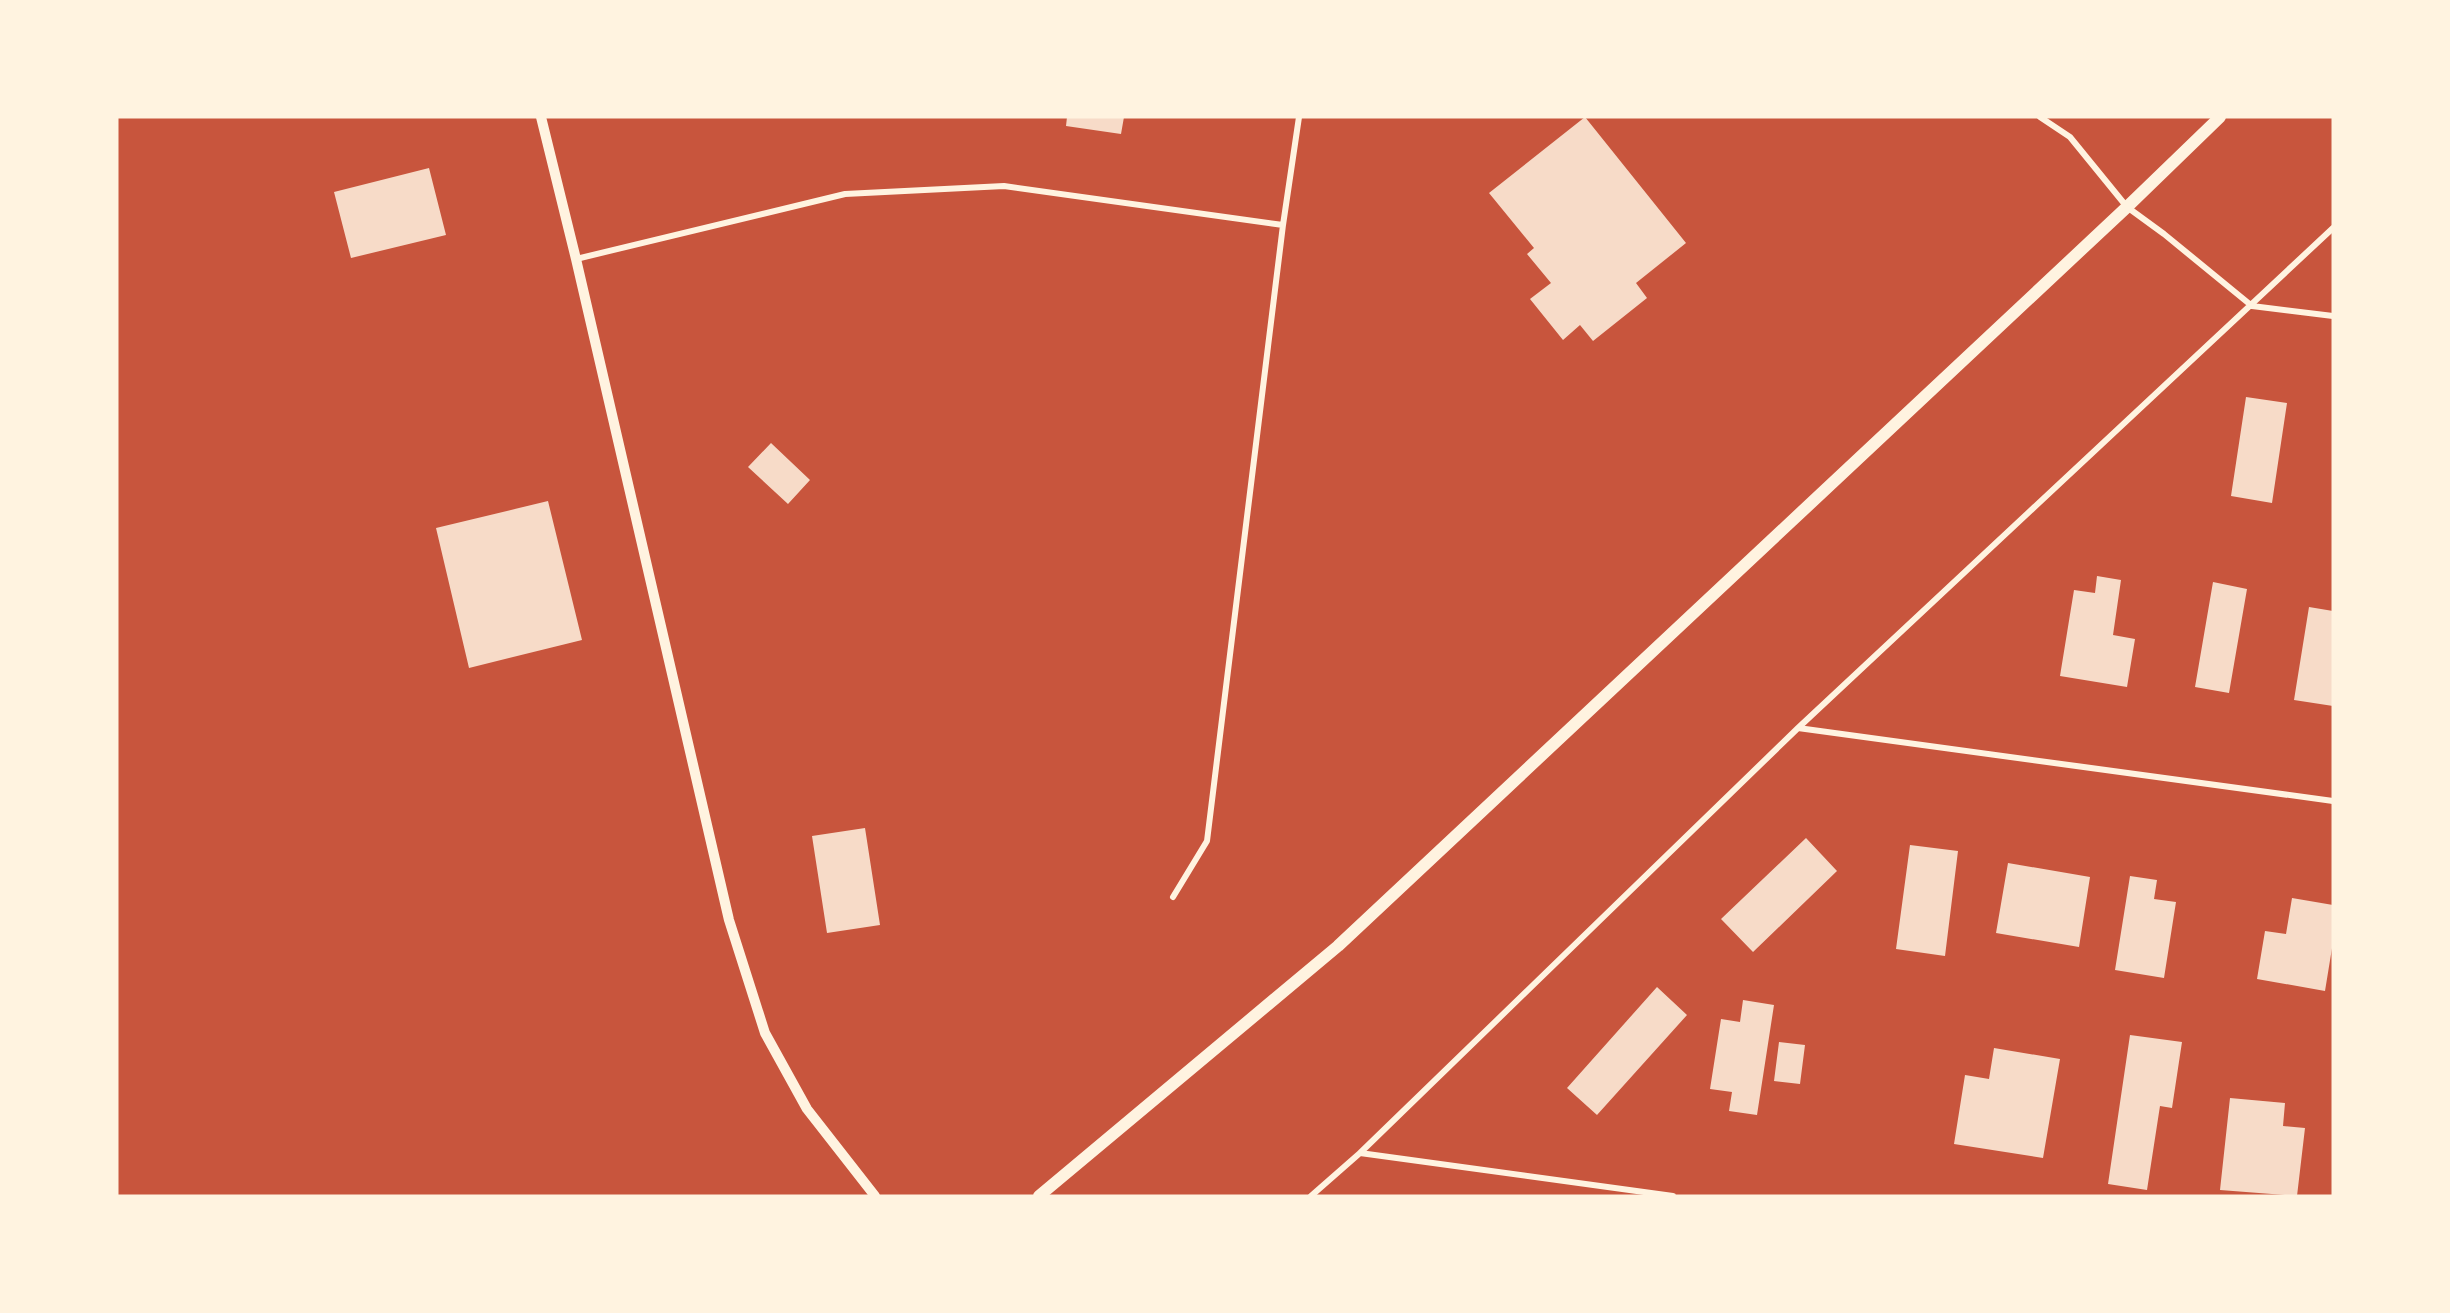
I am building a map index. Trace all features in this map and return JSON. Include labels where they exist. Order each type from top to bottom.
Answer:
[{"type":"main road","points":[[1040,1196],[1338,946],[2127,207],[2220,117]]},
{"type":"street","points":[[541,117],[729,920],[765,1033],[807,1110],[875,1196]]},
{"type":"street","points":[[1173,897],[1207,841],[1283,225],[1299,117]]},
{"type":"street","points":[[2040,117],[2070,137],[2127,207],[2164,234],[2252,306],[2333,316]]},
{"type":"street","points":[[576,259],[845,194],[1004,186],[1283,225]]},
{"type":"street","points":[[1311,1196],[1360,1153],[1798,728],[2333,228]]},
{"type":"street","points":[[1798,728],[2333,801]]},
{"type":"street","points":[[1360,1153],[1673,1196]]},
{"type":"building","points":[[1067,117],[1124,117],[1121,134],[1066,126]]},
{"type":"building","points":[[1585,117],[1686,243],[1636,283],[1647,298],[1593,341],[1580,325],[1563,340],[1530,299],[1551,283],[1527,254],[1534,248],[1489,193]]},
{"type":"building","points":[[429,168],[446,235],[351,258],[334,192]]},
{"type":"building","points":[[2246,397],[2287,403],[2272,503],[2231,496]]},
{"type":"building","points":[[771,443],[810,480],[788,504],[748,467]]},
{"type":"building","points":[[548,501],[582,640],[469,668],[436,528]]},
{"type":"building","points":[[2097,576],[2121,580],[2113,635],[2135,639],[2127,687],[2060,676],[2074,590],[2095,593]]},
{"type":"building","points":[[2213,582],[2247,589],[2229,693],[2195,687]]},
{"type":"building","points":[[2309,607],[2333,611],[2333,706],[2294,700]]},
{"type":"building","points":[[865,828],[880,925],[827,933],[812,836]]},
{"type":"building","points":[[1806,838],[1837,871],[1753,952],[1721,919]]},
{"type":"building","points":[[1910,845],[1958,851],[1945,956],[1896,949]]},
{"type":"building","points":[[2008,863],[2090,877],[2079,947],[1996,933]]},
{"type":"building","points":[[2130,876],[2157,880],[2154,899],[2176,902],[2164,978],[2115,970]]},
{"type":"building","points":[[2292,898],[2333,905],[2333,942],[2325,991],[2257,979],[2265,931],[2286,934]]},
{"type":"building","points":[[1657,987],[1687,1015],[1597,1115],[1567,1088]]},
{"type":"building","points":[[1743,1000],[1774,1005],[1757,1115],[1729,1111],[1732,1092],[1710,1089],[1721,1019],[1740,1022]]},
{"type":"building","points":[[2130,1035],[2182,1042],[2172,1108],[2160,1106],[2147,1190],[2108,1184]]},
{"type":"building","points":[[1779,1042],[1805,1045],[1800,1084],[1774,1081]]},
{"type":"building","points":[[1994,1048],[2060,1059],[2043,1158],[1954,1144],[1965,1075],[1989,1079]]},
{"type":"building","points":[[2230,1098],[2285,1103],[2283,1126],[2305,1128],[2297,1196],[2220,1190]]}]
